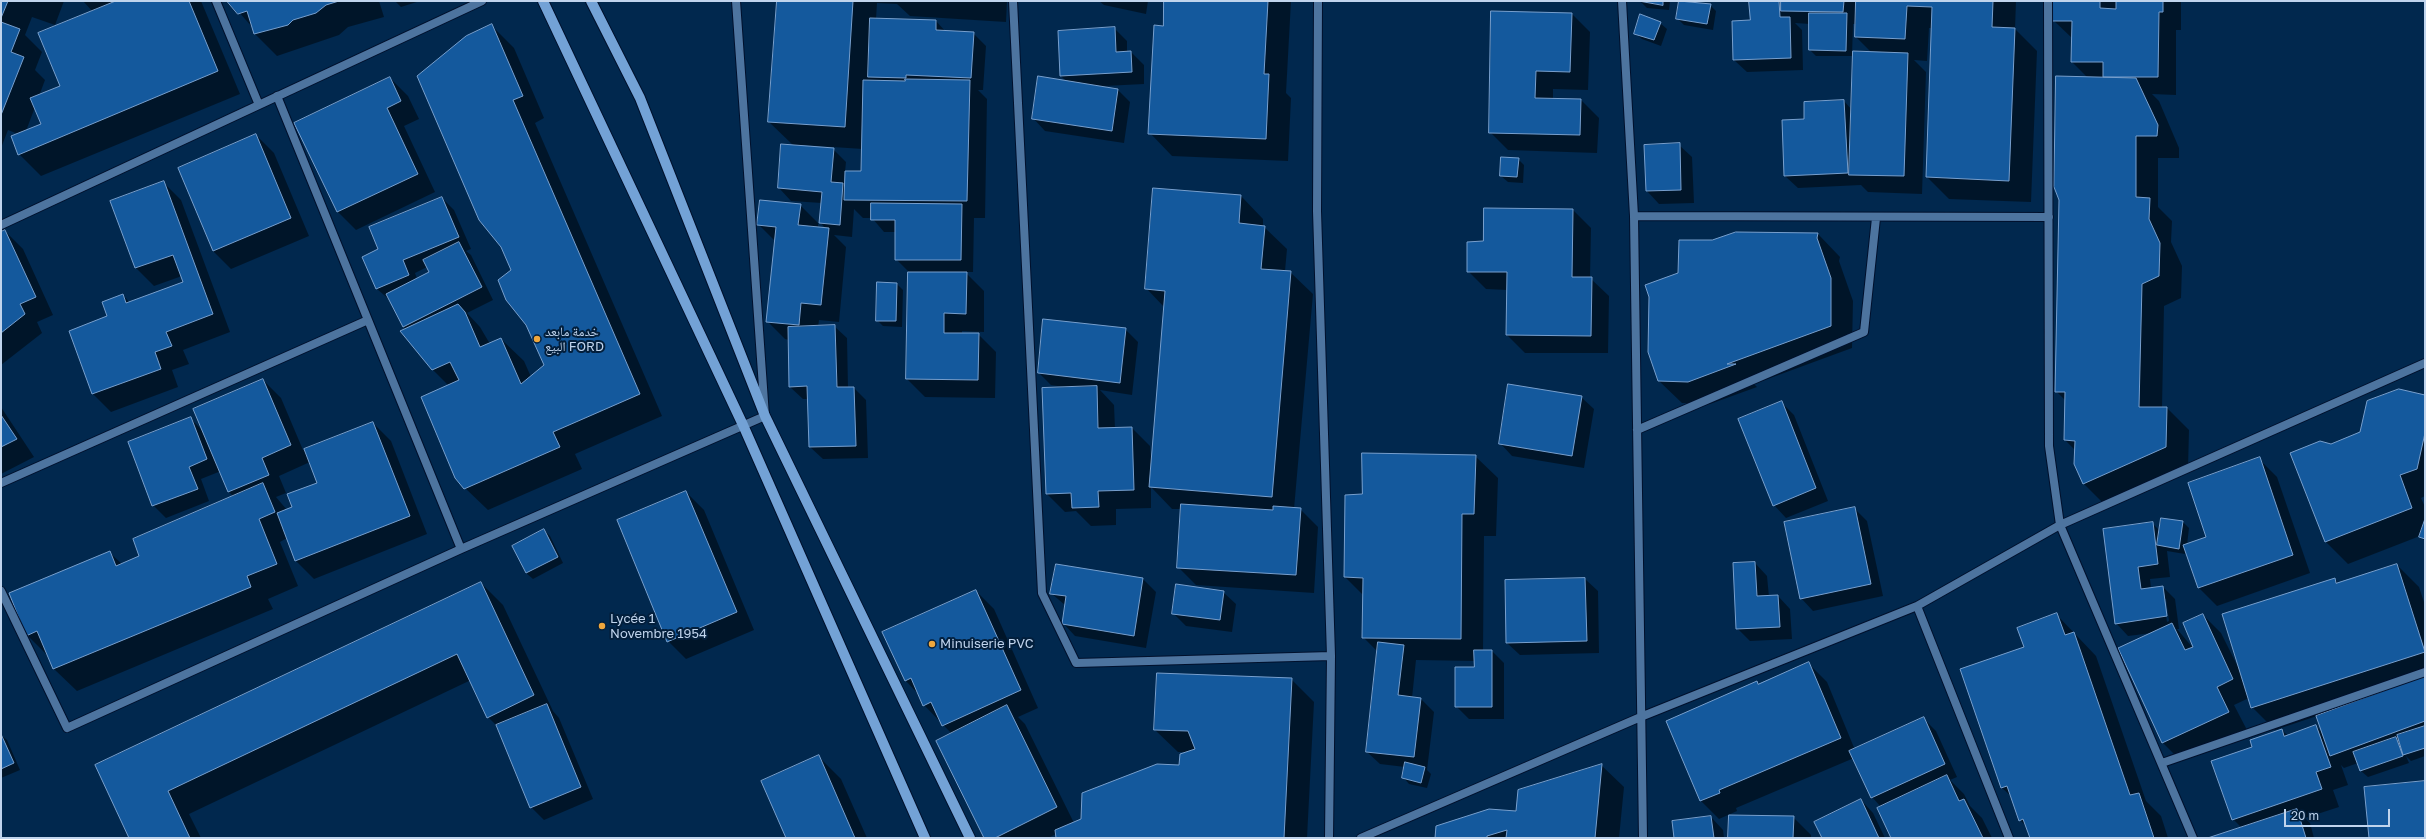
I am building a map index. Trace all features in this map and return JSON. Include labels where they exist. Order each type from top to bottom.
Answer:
[{"type":"main road","points":[[543,1],[743,425],[925,838]]},
{"type":"main road","points":[[591,1],[640,98],[765,416],[970,838]]},
{"type":"street","points":[[216,1],[260,105]]},
{"type":"street","points":[[1,225],[482,1]]},
{"type":"street","points":[[1,591],[67,728],[461,549],[765,416],[736,1]]},
{"type":"street","points":[[1013,1],[1042,593],[1076,664],[1331,656]]},
{"type":"street","points":[[1318,1],[1317,211],[1331,656],[1329,838]]},
{"type":"street","points":[[1622,1],[1634,216],[1643,716],[1643,838]]},
{"type":"street","points":[[2048,1],[2049,446],[2060,525],[2193,838]]},
{"type":"street","points":[[277,96],[461,549]]},
{"type":"street","points":[[1634,216],[1876,218],[2049,217]]},
{"type":"street","points":[[1637,430],[1864,332],[1876,218]]},
{"type":"street","points":[[1,483],[368,320]]},
{"type":"street","points":[[1361,838],[1643,716],[1917,606],[2060,525],[2425,363]]},
{"type":"street","points":[[1917,606],[2009,838]]},
{"type":"street","points":[[2162,762],[2425,672]]},
{"type":"building","points":[[1,1],[8,1],[1,18]]},
{"type":"building","points":[[116,1],[189,1],[218,71],[18,155],[11,136],[41,124],[30,98],[60,86],[38,33]]},
{"type":"building","points":[[227,1],[339,1],[326,5],[316,13],[293,20],[288,25],[254,34],[247,11],[238,14]]},
{"type":"building","points":[[777,1],[853,1],[845,127],[768,122]]},
{"type":"building","points":[[1164,1],[1268,1],[1264,74],[1269,74],[1266,139],[1148,134],[1154,25],[1163,26]]},
{"type":"building","points":[[1639,1],[1663,1],[1663,5]]},
{"type":"building","points":[[1679,1],[1711,4],[1707,24],[1676,19]]},
{"type":"building","points":[[1749,1],[1779,1],[1780,17],[1790,17],[1791,58],[1733,60],[1732,21],[1750,20]]},
{"type":"building","points":[[1781,1],[1844,1],[1843,12],[1781,11]]},
{"type":"building","points":[[1856,1],[1993,1],[1992,27],[2015,28],[2009,181],[1926,177],[1932,7],[1907,6],[1905,39],[1855,37]]},
{"type":"building","points":[[2052,1],[2100,1],[2100,8],[2116,9],[2116,1],[2163,1],[2163,12],[2159,12],[2158,77],[2103,77],[2103,62],[2071,62],[2072,21],[2052,21]]},
{"type":"building","points":[[1491,11],[1572,13],[1570,72],[1536,71],[1535,98],[1581,99],[1580,135],[1489,133]]},
{"type":"building","points":[[1809,13],[1847,13],[1846,51],[1809,50]]},
{"type":"building","points":[[1640,14],[1661,22],[1654,40],[1634,34]]},
{"type":"building","points":[[870,18],[936,20],[936,30],[974,32],[971,78],[906,75],[906,78],[868,77]]},
{"type":"building","points":[[1,22],[20,29],[11,52],[24,57],[1,115]]},
{"type":"building","points":[[492,24],[523,96],[513,100],[640,394],[553,432],[560,447],[464,489],[455,478],[421,397],[459,380],[450,362],[432,370],[400,331],[458,304],[465,312],[480,347],[501,338],[521,384],[544,365],[526,325],[506,300],[498,280],[511,270],[501,247],[479,220],[417,76],[466,36]]},
{"type":"building","points":[[1115,27],[1116,52],[1131,51],[1132,72],[1060,76],[1058,31]]},
{"type":"building","points":[[1853,51],[1908,53],[1904,176],[1849,175]]},
{"type":"building","points":[[1038,76],[1118,89],[1112,131],[1032,119]]},
{"type":"building","points":[[2056,76],[2136,78],[2158,125],[2157,136],[2136,136],[2136,197],[2150,198],[2149,219],[2160,243],[2159,276],[2142,284],[2139,407],[2167,407],[2166,447],[2083,484],[2074,464],[2075,441],[2064,440],[2065,392],[2055,392],[2059,200],[2054,187]]},
{"type":"building","points":[[390,77],[401,101],[387,108],[418,174],[337,212],[294,123]]},
{"type":"building","points":[[905,79],[970,80],[967,201],[844,200],[845,171],[861,171],[863,80],[905,81]]},
{"type":"building","points":[[1844,100],[1848,173],[1784,176],[1782,120],[1804,119],[1804,102]]},
{"type":"building","points":[[256,134],[291,218],[213,251],[178,168]]},
{"type":"building","points":[[1680,143],[1681,190],[1646,191],[1644,145]]},
{"type":"building","points":[[781,144],[834,148],[831,182],[843,183],[840,225],[819,223],[822,192],[778,188]]},
{"type":"building","points":[[1501,157],[1519,158],[1517,177],[1500,176]]},
{"type":"building","points":[[164,181],[213,314],[166,332],[172,346],[155,352],[161,369],[92,394],[69,331],[107,316],[102,302],[123,294],[126,303],[183,282],[173,255],[135,268],[110,201]]},
{"type":"building","points":[[1153,188],[1241,195],[1239,223],[1265,226],[1261,269],[1291,271],[1272,497],[1149,487],[1165,291],[1145,289]]},
{"type":"building","points":[[442,197],[459,237],[403,260],[409,275],[376,289],[362,257],[378,249],[369,227]]},
{"type":"building","points":[[760,200],[801,204],[798,225],[829,228],[821,305],[801,303],[799,325],[766,322],[776,227],[757,225]]},
{"type":"building","points":[[871,203],[962,204],[961,260],[895,260],[895,220],[871,220]]},
{"type":"building","points":[[1484,208],[1573,209],[1572,277],[1592,277],[1591,336],[1506,335],[1507,272],[1467,272],[1467,242],[1483,241]]},
{"type":"building","points":[[5,230],[36,297],[20,304],[25,314],[1,333],[1,232]]},
{"type":"building","points":[[1736,232],[1818,233],[1817,238],[1831,278],[1831,326],[1727,364],[1736,364],[1688,382],[1658,381],[1648,352],[1649,297],[1645,285],[1678,273],[1679,240],[1712,240]]},
{"type":"building","points":[[459,242],[482,287],[403,327],[386,294],[429,272],[423,260]]},
{"type":"building","points":[[908,272],[967,272],[966,314],[944,313],[944,333],[979,333],[978,380],[906,379]]},
{"type":"building","points":[[877,282],[897,283],[896,321],[876,321]]},
{"type":"building","points":[[1043,319],[1126,328],[1120,383],[1038,373]]},
{"type":"building","points":[[835,325],[837,387],[854,387],[856,446],[809,447],[807,386],[789,387],[788,327]]},
{"type":"building","points":[[263,379],[291,445],[262,458],[269,475],[228,492],[193,409]]},
{"type":"building","points":[[1508,384],[1582,396],[1572,456],[1499,444]]},
{"type":"building","points":[[1097,386],[1098,428],[1132,427],[1134,490],[1098,491],[1099,507],[1072,508],[1071,493],[1046,494],[1042,388]]},
{"type":"building","points":[[2399,389],[2425,395],[2425,433],[2417,469],[2400,475],[2412,508],[2325,542],[2290,453],[2320,441],[2331,444],[2360,432],[2367,401]]},
{"type":"building","points":[[1782,401],[1816,488],[1773,506],[1738,419]]},
{"type":"building","points":[[1,415],[17,439],[1,447]]},
{"type":"building","points":[[191,417],[207,459],[189,467],[198,489],[152,506],[128,442]]},
{"type":"building","points":[[373,422],[410,516],[295,561],[277,513],[292,507],[287,494],[317,483],[304,449]]},
{"type":"building","points":[[1362,453],[1476,455],[1474,514],[1462,514],[1461,639],[1362,638],[1363,578],[1344,577],[1345,495],[1362,494]]},
{"type":"building","points":[[2260,457],[2293,555],[2198,588],[2183,545],[2206,537],[2188,483]]},
{"type":"building","points":[[263,483],[275,512],[259,519],[277,564],[247,576],[251,587],[53,669],[37,631],[26,636],[9,593],[110,551],[116,566],[139,556],[133,539]]},
{"type":"building","points":[[686,491],[737,612],[667,642],[617,520]]},
{"type":"building","points":[[1181,504],[1273,510],[1273,506],[1301,508],[1296,575],[1177,568]]},
{"type":"building","points":[[1855,507],[1871,584],[1800,599],[1784,522]]},
{"type":"building","points":[[2161,518],[2183,521],[2179,549],[2157,545]]},
{"type":"building","points":[[2425,519],[2425,539],[2419,537]]},
{"type":"building","points":[[2153,522],[2158,564],[2138,567],[2141,589],[2163,586],[2167,616],[2115,624],[2103,529]]},
{"type":"building","points":[[544,529],[558,557],[526,573],[512,546]]},
{"type":"building","points":[[1755,562],[1757,596],[1778,595],[1780,627],[1736,629],[1733,563]]},
{"type":"building","points":[[1056,564],[1143,578],[1134,636],[1062,624],[1066,596],[1050,594]]},
{"type":"building","points":[[2397,564],[2425,652],[2251,708],[2222,614],[2335,578],[2336,583]]},
{"type":"building","points":[[1585,578],[1587,641],[1506,643],[1505,580]]},
{"type":"building","points":[[481,582],[534,695],[487,718],[457,654],[168,791],[190,838],[129,838],[95,765]]},
{"type":"building","points":[[1176,584],[1224,591],[1220,620],[1172,614]]},
{"type":"building","points":[[976,590],[1021,690],[942,726],[931,702],[923,706],[911,678],[905,681],[882,632]]},
{"type":"building","points":[[2057,613],[2065,635],[2074,632],[2130,795],[2139,793],[2154,838],[2030,838],[2023,819],[2019,821],[2007,786],[2001,788],[1960,669],[2024,647],[2017,628]]},
{"type":"building","points":[[2203,614],[2233,679],[2217,687],[2229,712],[2162,743],[2118,648],[2172,623],[2185,650],[2193,647],[2183,623]]},
{"type":"building","points":[[1378,642],[1404,645],[1398,695],[1421,698],[1414,757],[1366,752]]},
{"type":"building","points":[[1474,650],[1492,650],[1492,707],[1455,707],[1455,667],[1474,667]]},
{"type":"building","points":[[1809,662],[1841,738],[1719,790],[1720,793],[1700,801],[1666,721],[1757,681],[1758,684]]},
{"type":"building","points":[[1157,673],[1292,678],[1284,838],[1056,838],[1055,830],[1081,819],[1082,793],[1157,764],[1179,765],[1180,754],[1195,749],[1188,731],[1154,730]]},
{"type":"building","points":[[2425,676],[2425,721],[2330,756],[2316,716]]},
{"type":"building","points":[[547,704],[581,787],[530,808],[496,725]]},
{"type":"building","points":[[1007,705],[1057,807],[995,838],[984,838],[936,741]]},
{"type":"building","points":[[1924,717],[1945,764],[1871,798],[1849,751]]},
{"type":"building","points":[[2316,725],[2331,767],[2316,772],[2322,789],[2232,820],[2211,761],[2252,747],[2250,740],[2282,729],[2284,736]]},
{"type":"building","points":[[2425,726],[2425,748],[2403,755],[2397,735]]},
{"type":"building","points":[[1,734],[14,763],[1,769]]},
{"type":"building","points":[[2396,737],[2403,756],[2360,771],[2353,752]]},
{"type":"building","points":[[819,755],[855,838],[786,838],[761,781]]},
{"type":"building","points":[[1405,762],[1425,767],[1421,783],[1402,778]]},
{"type":"building","points":[[1602,764],[1595,838],[1506,838],[1507,830],[1487,836],[1487,838],[1435,838],[1436,826],[1489,809],[1516,811],[1518,790]]},
{"type":"building","points":[[1947,775],[1959,801],[1964,799],[1983,838],[1891,838],[1877,808]]},
{"type":"building","points":[[2425,781],[2425,838],[2369,838],[2364,787]]},
{"type":"building","points":[[1861,799],[1879,838],[1822,838],[1814,822]]},
{"type":"building","points":[[2297,809],[2306,838],[2208,838]]},
{"type":"building","points":[[1729,815],[1794,816],[1793,838],[1728,838]]},
{"type":"building","points":[[1711,816],[1714,838],[1674,838],[1672,821]]},
{"type":"place","name":"خدمة مابعد البيع FORD","points":[[537,339]]},
{"type":"place","name":"Lycée 1 Novembre 1954","points":[[602,626]]},
{"type":"place","name":"Minuiserie PVC","points":[[932,644]]}]
